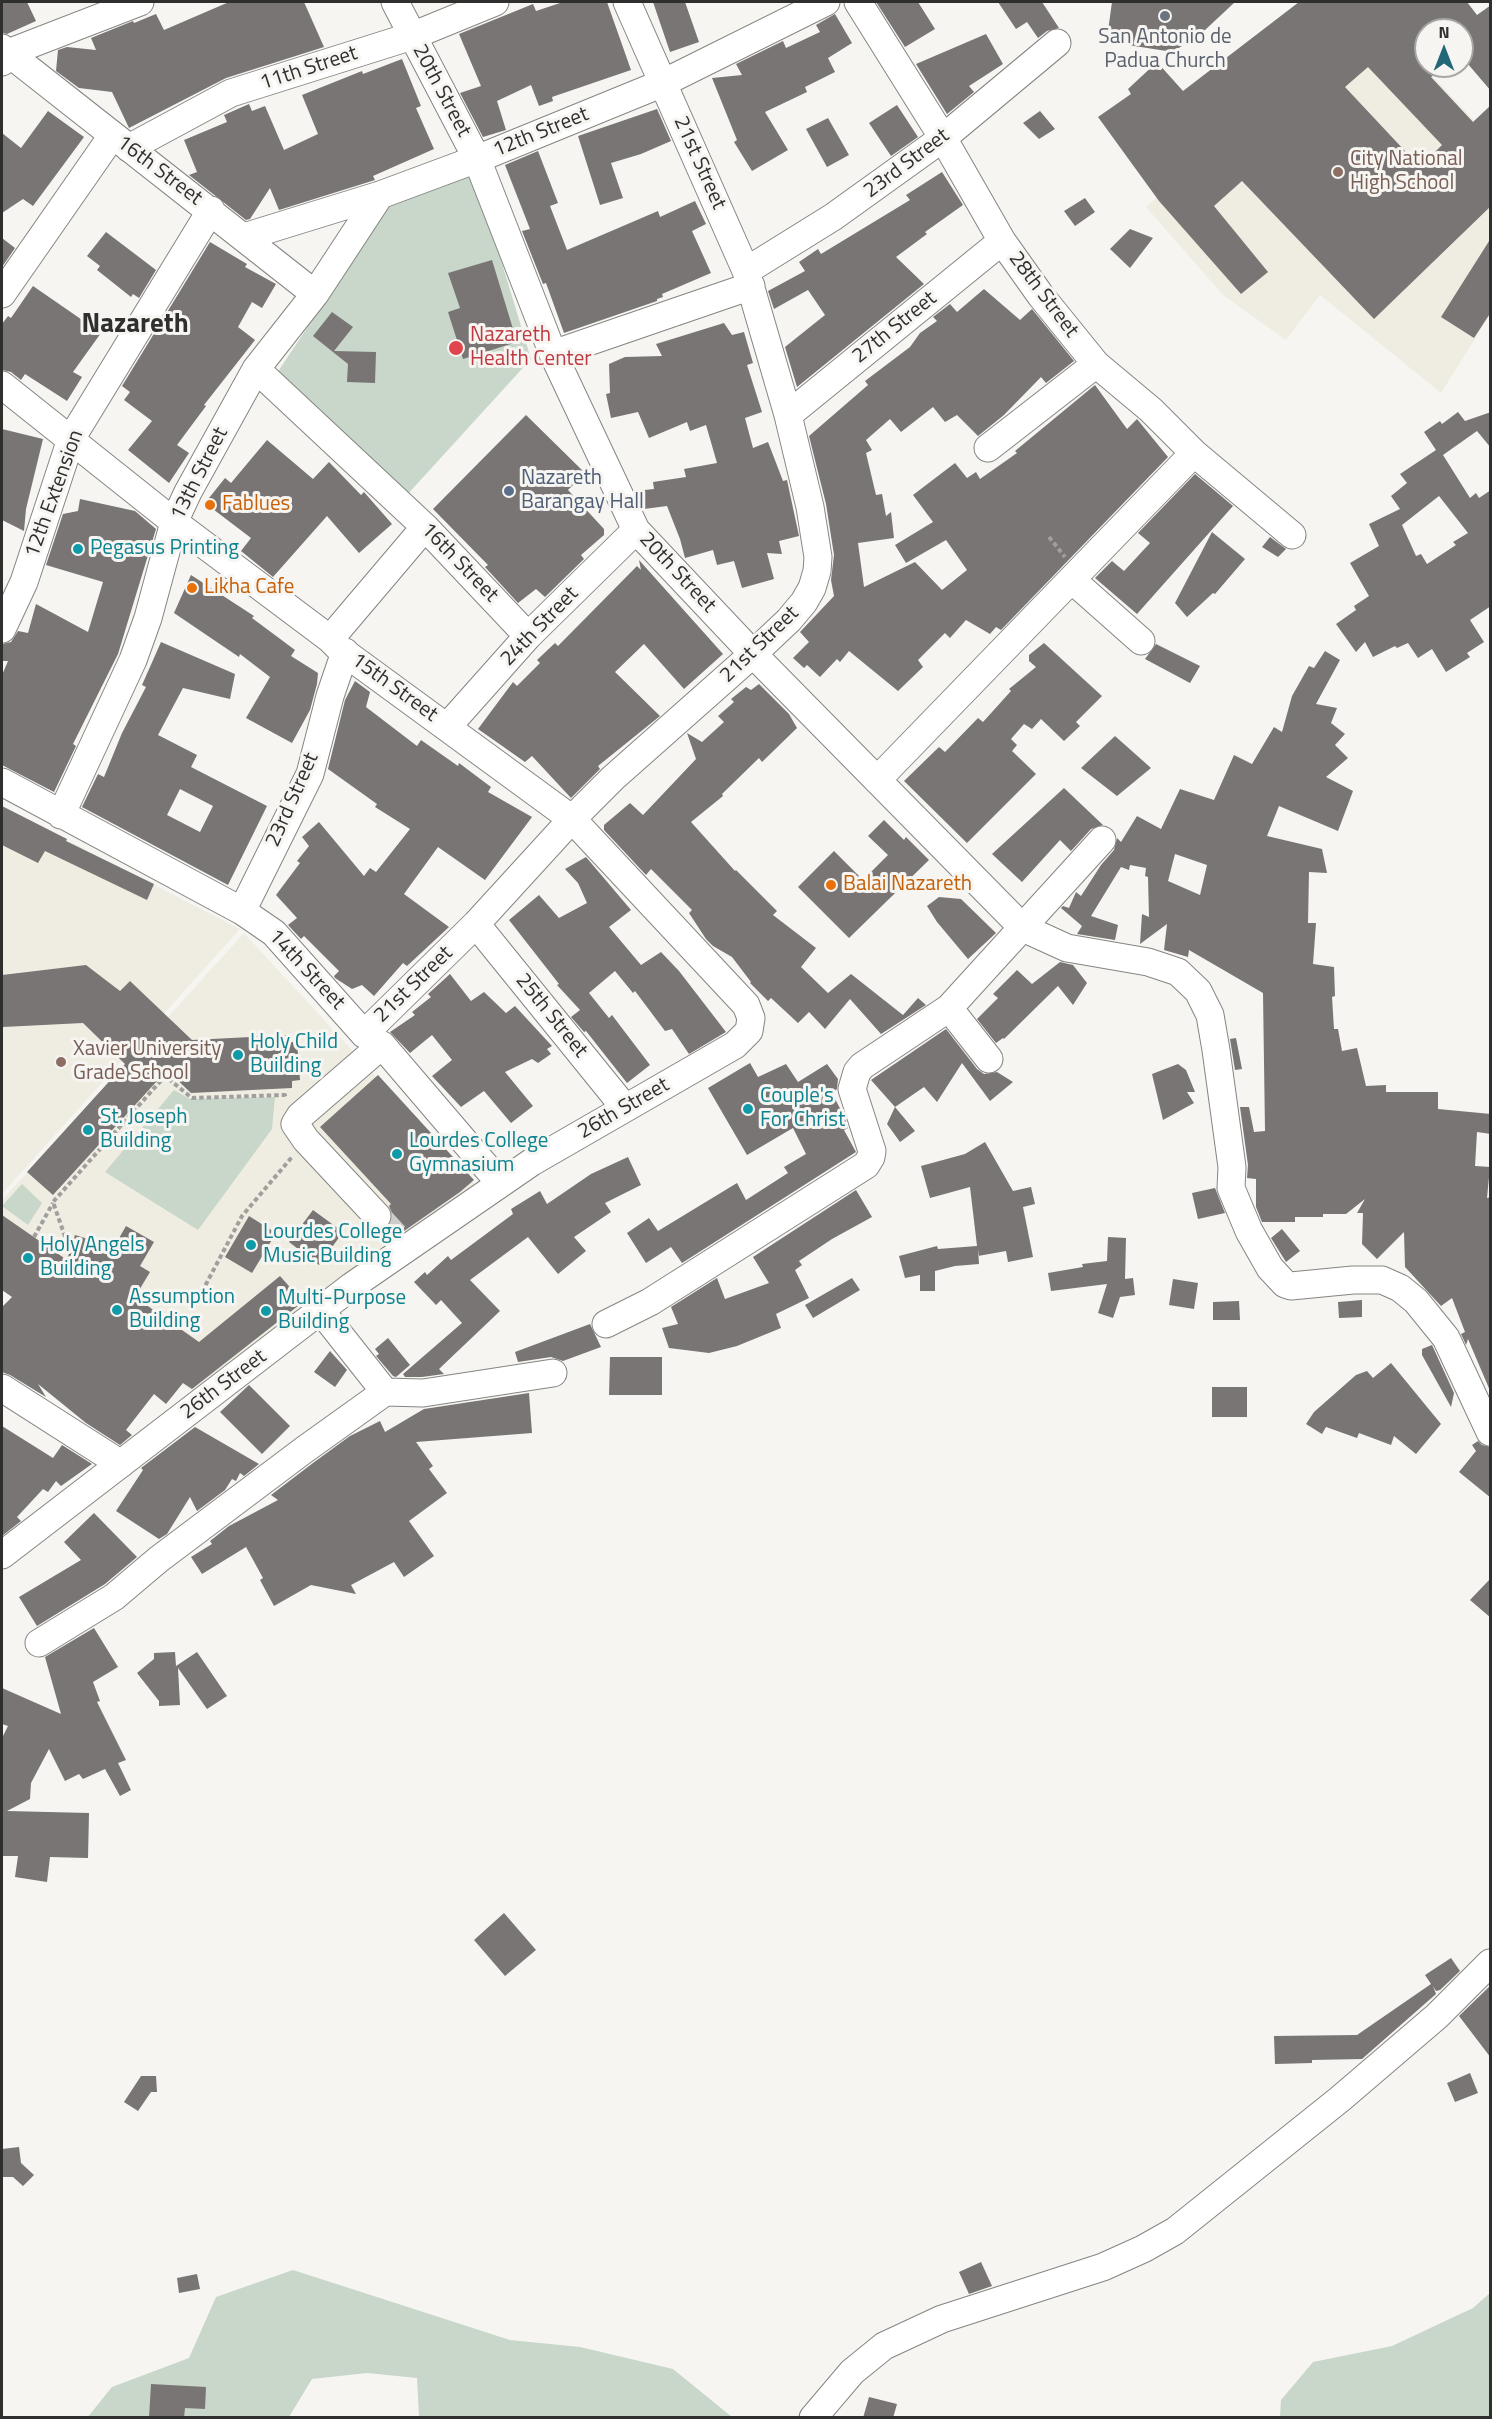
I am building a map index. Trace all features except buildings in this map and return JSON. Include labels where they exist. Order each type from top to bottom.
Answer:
[{"type":"street","points":[[4,54],[140,2]]},
{"type":"street","name":"20th Street","points":[[395,2],[477,159],[553,354],[636,530],[753,654],[1023,928]]},
{"type":"street","name":"11th Street","points":[[2,294],[121,142],[231,93],[412,36],[495,2]]},
{"type":"street","name":"21st Street","points":[[301,1132],[300,1116],[373,1039],[572,819],[613,778],[789,620],[812,588],[817,571],[818,557],[810,507],[788,415],[749,278],[627,2]]},
{"type":"street","name":"12th Street","points":[[244,237],[380,195],[477,159],[663,83],[826,2]]},
{"type":"street","name":"28th Street","points":[[858,2],[944,138],[1002,241],[1041,296],[1096,364],[1151,410],[1172,434],[1292,535]]},
{"type":"street","name":"23rd Street","points":[[553,354],[749,278],[944,138],[1057,43]]},
{"type":"street","name":"16th Street","points":[[4,54],[211,210],[315,294]]},
{"type":"street","name":"13th Street","points":[[61,815],[133,660],[148,618],[174,522],[188,492],[256,369],[315,294],[380,195]]},
{"type":"street","name":"12th Extension","points":[[2,629],[24,582],[71,439],[211,210]]},
{"type":"street","name":"27th Street","points":[[788,415],[1002,241]]},
{"type":"street","points":[[988,448],[1096,364]]},
{"type":"street","name":"16th Street","points":[[256,369],[424,527],[528,636]]},
{"type":"street","name":"15th Street","points":[[2,385],[174,522],[572,819],[746,1005],[750,1012],[751,1025]]},
{"type":"street","points":[[877,780],[1194,453]]},
{"type":"street","points":[[338,645],[424,527]]},
{"type":"street","name":"24th Street","points":[[447,727],[528,636],[636,530]]},
{"type":"street","points":[[1072,580],[1141,641]]},
{"type":"street","name":"23rd Street","points":[[242,910],[310,774],[330,696],[338,645]]},
{"type":"street","name":"14th Street","points":[[2,782],[242,910],[274,933],[373,1039],[500,1183]]},
{"type":"street","points":[[606,1324],[650,1302],[866,1165],[872,1151],[852,1089],[857,1072],[862,1066],[949,1008],[1102,840]]},
{"type":"street","name":"25th Street","points":[[476,924],[625,1108]]},
{"type":"street","points":[[1023,928],[1067,948],[1149,962],[1179,972],[1198,991],[1210,1015],[1216,1050],[1232,1167],[1231,1188],[1249,1231],[1270,1268],[1291,1286],[1353,1280],[1382,1280],[1400,1288],[1416,1301],[1446,1338],[1491,1432]]},
{"type":"street","points":[[949,1008],[989,1059]]},
{"type":"street","name":"26th Street","points":[[2,1555],[321,1311],[401,1244],[625,1108],[735,1045],[744,1038],[751,1025]]},
{"type":"street","points":[[301,1132],[377,1216]]},
{"type":"street","points":[[321,1311],[385,1392]]},
{"type":"street","points":[[39,1643],[114,1597],[159,1559],[385,1392],[423,1393],[553,1373]]},
{"type":"street","points":[[2,1388],[120,1464]]},
{"type":"street","points":[[813,2418],[852,2372],[884,2346],[942,2319],[1103,2267],[1175,2231],[1340,2098],[1437,2016],[1491,1963]]},
{"type":"path","points":[[34,1237],[53,1202],[165,1076],[192,1098],[285,1095],[286,1119],[301,1132],[242,1216],[195,1305]]},
{"type":"path","points":[[53,1202],[70,1251]]},
{"type":"shaded area","name":"City National High School","points":[[1369,9],[1414,57],[1414,78],[1434,78],[1490,137],[1490,315],[1441,393],[1320,295],[1286,340],[1223,295],[1146,207]]},
{"type":"shaded area","name":"Xavier University Grade School","points":[[2,807],[240,929],[2,1194]]},
{"type":"shaded area","points":[[244,933],[476,1185],[199,1395],[2,1264],[2,1200]]},
{"type":"green space","points":[[474,171],[531,359],[406,496],[277,373],[393,199]]},
{"type":"green space","points":[[174,1090],[190,1099],[275,1097],[272,1129],[198,1230],[105,1172]]},
{"type":"green space","points":[[22,1184],[42,1203],[28,1225],[2,1206]]},
{"type":"green space","points":[[293,2270],[510,2340],[580,2347],[673,2369],[732,2417],[419,2417],[417,2378],[367,2373],[312,2379],[289,2417],[87,2418],[112,2387],[189,2358],[216,2297]]},
{"type":"green space","points":[[1490,2293],[1490,2417],[1280,2417],[1281,2400],[1313,2362],[1392,2346],[1473,2308]]},
{"type":"tunnel","points":[[377,1216],[398,1239]]},
{"type":"place","name":"San Antonio de Padua Church","points":[[1165,16]]},
{"type":"place","name":"City National High School","points":[[1338,172]]},
{"type":"place","name":"Nazareth Health Center","points":[[456,348]]},
{"type":"place","name":"Nazareth Barangay Hall","points":[[509,491]]},
{"type":"place","name":"Fablues","points":[[210,505]]},
{"type":"place","name":"Pegasus Printing","points":[[78,549]]},
{"type":"place","name":"Likha Cafe","points":[[192,588]]},
{"type":"place","name":"Balai Nazareth","points":[[831,885]]},
{"type":"place","name":"Holy Child Building","points":[[238,1055]]},
{"type":"place","name":"Xavier University Grade School","points":[[61,1062]]},
{"type":"place","name":"Couple's For Christ","points":[[748,1109]]},
{"type":"place","name":"St. Joseph Building","points":[[88,1130]]},
{"type":"place","name":"Lourdes College Gymnasium","points":[[397,1154]]},
{"type":"place","name":"Lourdes College Music Building","points":[[251,1245]]},
{"type":"place","name":"Holy Angels Building","points":[[28,1258]]},
{"type":"place","name":"Assumption Building","points":[[117,1310]]},
{"type":"place","name":"Multi-Purpose Building","points":[[266,1311]]},
{"type":"district","name":"Nazareth","points":[[135,325]]}]
